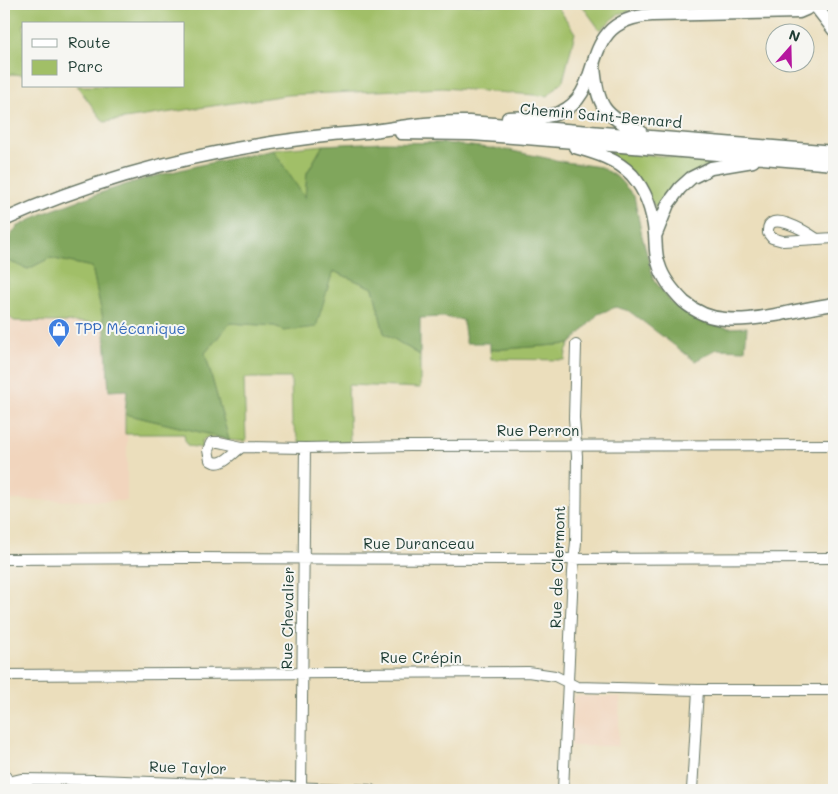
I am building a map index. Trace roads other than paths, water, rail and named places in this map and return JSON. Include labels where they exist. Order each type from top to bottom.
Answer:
[{"type":"street","points":[[469,122],[495,118],[550,116],[564,110],[574,103],[581,94],[601,42],[611,30],[624,22],[638,17],[652,15],[799,12],[814,4],[834,30]]},
{"type":"street","points":[[594,60],[598,93],[602,105],[607,112],[624,125],[651,136]]},
{"type":"street","name":"Chemin Saint-Bernard","points":[[4,220],[84,188],[180,160],[306,138],[366,132],[409,125],[469,122],[834,152]]},
{"type":"street","name":"Chemin Saint-Bernard","points":[[366,132],[472,134],[834,164]]},
{"type":"street","points":[[554,140],[604,156],[628,171],[642,188],[648,201],[655,235],[658,264],[666,282],[687,304],[701,313],[731,319],[752,318],[834,304]]},
{"type":"street","points":[[655,235],[668,204],[680,188],[691,178],[711,168],[773,158]]},
{"type":"street","points":[[816,239],[834,238]]},
{"type":"street","name":"Rue de Clermont","points":[[563,790],[576,542],[577,456],[574,418],[576,345]]},
{"type":"street","name":"Rue Perron","points":[[242,447],[834,445]]},
{"type":"street","name":"Rue Chevalier","points":[[302,788],[305,448]]},
{"type":"street","name":"Rue Duranceau","points":[[4,559],[834,558]]},
{"type":"street","name":"Rue Crépin","points":[[4,676],[528,672],[555,676],[577,687],[698,690],[834,690]]},
{"type":"street","points":[[692,790],[698,690]]},
{"type":"street","name":"Rue Taylor","points":[[7,782],[21,779],[51,784],[153,781],[371,790]]},
{"type":"place","name":"TPP Mécanique","points":[[59,348]]}]
